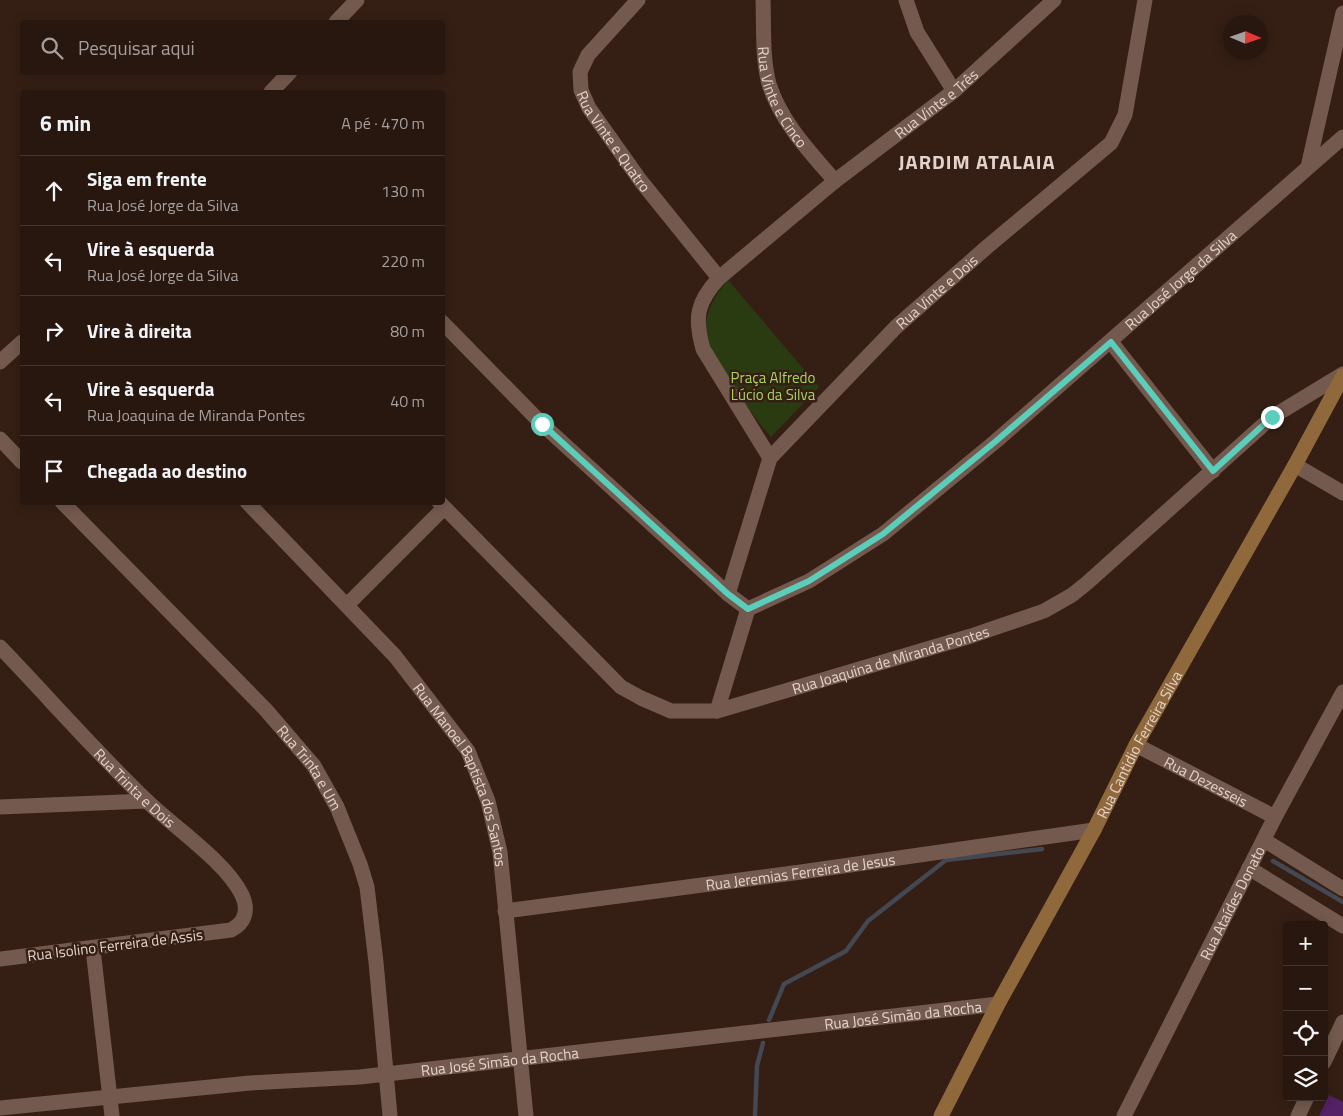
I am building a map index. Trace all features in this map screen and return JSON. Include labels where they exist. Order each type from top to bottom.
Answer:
[{"type":"street","points":[[338,20],[357,0]]},
{"type":"street","name":"Rua Vinte e Quatro","points":[[638,0],[588,55],[580,72],[581,90],[589,108],[640,180],[719,278]]},
{"type":"street","name":"Rua Vinte e Cinco","points":[[763,0],[764,54],[769,84],[783,115],[801,141],[836,181]]},
{"type":"street","points":[[906,0],[917,32],[954,91]]},
{"type":"street","name":"Rua Vinte e Três","points":[[719,278],[836,181],[954,91],[1054,0]]},
{"type":"street","name":"Rua Vinte e Dois","points":[[728,594],[770,458],[896,327],[987,247],[1111,143],[1126,115],[1145,0]]},
{"type":"street","points":[[1308,167],[1343,13]]},
{"type":"street","points":[[273,90],[287,75]]},
{"type":"street","name":"Rua José Jorge da Silva","points":[[748,609],[809,581],[883,534],[996,441],[1111,342],[1343,137]]},
{"type":"street","points":[[719,278],[707,291],[698,314],[697,330],[702,349],[770,458]]},
{"type":"street","points":[[445,325],[542,424],[728,594],[748,609],[717,711]]},
{"type":"street","points":[[1111,342],[1213,471]]},
{"type":"street","points":[[0,362],[20,344]]},
{"type":"street","name":"Rua Joaquina de Miranda Pontes","points":[[441,505],[621,687],[671,711],[717,711],[972,636],[1044,610],[1072,595],[1272,417],[1343,375]]},
{"type":"street","name":"Rua Cantidio Ferreira Silva","points":[[941,1116],[998,1004],[1094,830],[1136,746],[1295,465],[1343,375]]},
{"type":"street","points":[[0,439],[20,460]]},
{"type":"street","points":[[1295,465],[1343,493]]},
{"type":"street","name":"Rua Trinta e Um","points":[[65,505],[278,723],[314,766],[326,785],[350,838],[367,887],[390,1116]]},
{"type":"street","name":"Rua Manoel Baptista dos Santos","points":[[250,505],[395,656],[468,752],[479,776],[495,827],[500,852],[526,1116]]},
{"type":"street","points":[[347,605],[441,505]]},
{"type":"street","name":"Rua Trinta e Dois","points":[[0,646],[147,801],[232,880],[246,904],[245,915],[240,925],[231,930]]},
{"type":"street","name":"Rua Ataídes Donato","points":[[1124,1116],[1249,868],[1343,692]]},
{"type":"street","name":"Rua Dezesseis","points":[[1136,746],[1276,817]]},
{"type":"street","points":[[0,807],[147,801]]},
{"type":"street","name":"Rua Jeremias Ferreira de Jesus","points":[[505,911],[1094,830]]},
{"type":"street","points":[[1264,840],[1343,889]]},
{"type":"street","points":[[1249,868],[1343,926]]},
{"type":"street","name":"Rua Isolino Ferreira de Assis","points":[[0,959],[93,949],[231,930]]},
{"type":"street","points":[[93,949],[112,1116]]},
{"type":"street","name":"Rua José Simão da Rocha","points":[[0,1108],[110,1099],[250,1083],[387,1074],[521,1057],[998,1004]]},
{"type":"street","points":[[1327,1056],[1343,1022]]},
{"type":"street","points":[[1298,1116],[1305,1101]]},
{"type":"green space","name":"Praça Alfredo Lúcio da Silva","points":[[728,280],[819,387],[771,437],[725,375],[716,361],[707,340],[707,315],[713,300]]},
{"type":"building","points":[[1329,1095],[1343,1102],[1343,1116],[1319,1116],[1326,1101],[1328,1101]]},
{"type":"waterway","points":[[769,1020],[784,984],[846,951],[868,921],[946,860],[1042,849]]},
{"type":"waterway","points":[[1273,861],[1343,902]]},
{"type":"waterway","points":[[755,1116],[757,1066],[763,1043]]},
{"type":"district","name":"JARDIM ATALAIA","points":[[977,161]]},
{"type":"route","points":[[542,424],[640,515],[728,594],[748,609],[809,581],[883,534],[996,441],[1111,342],[1213,471],[1272,417]]}]
